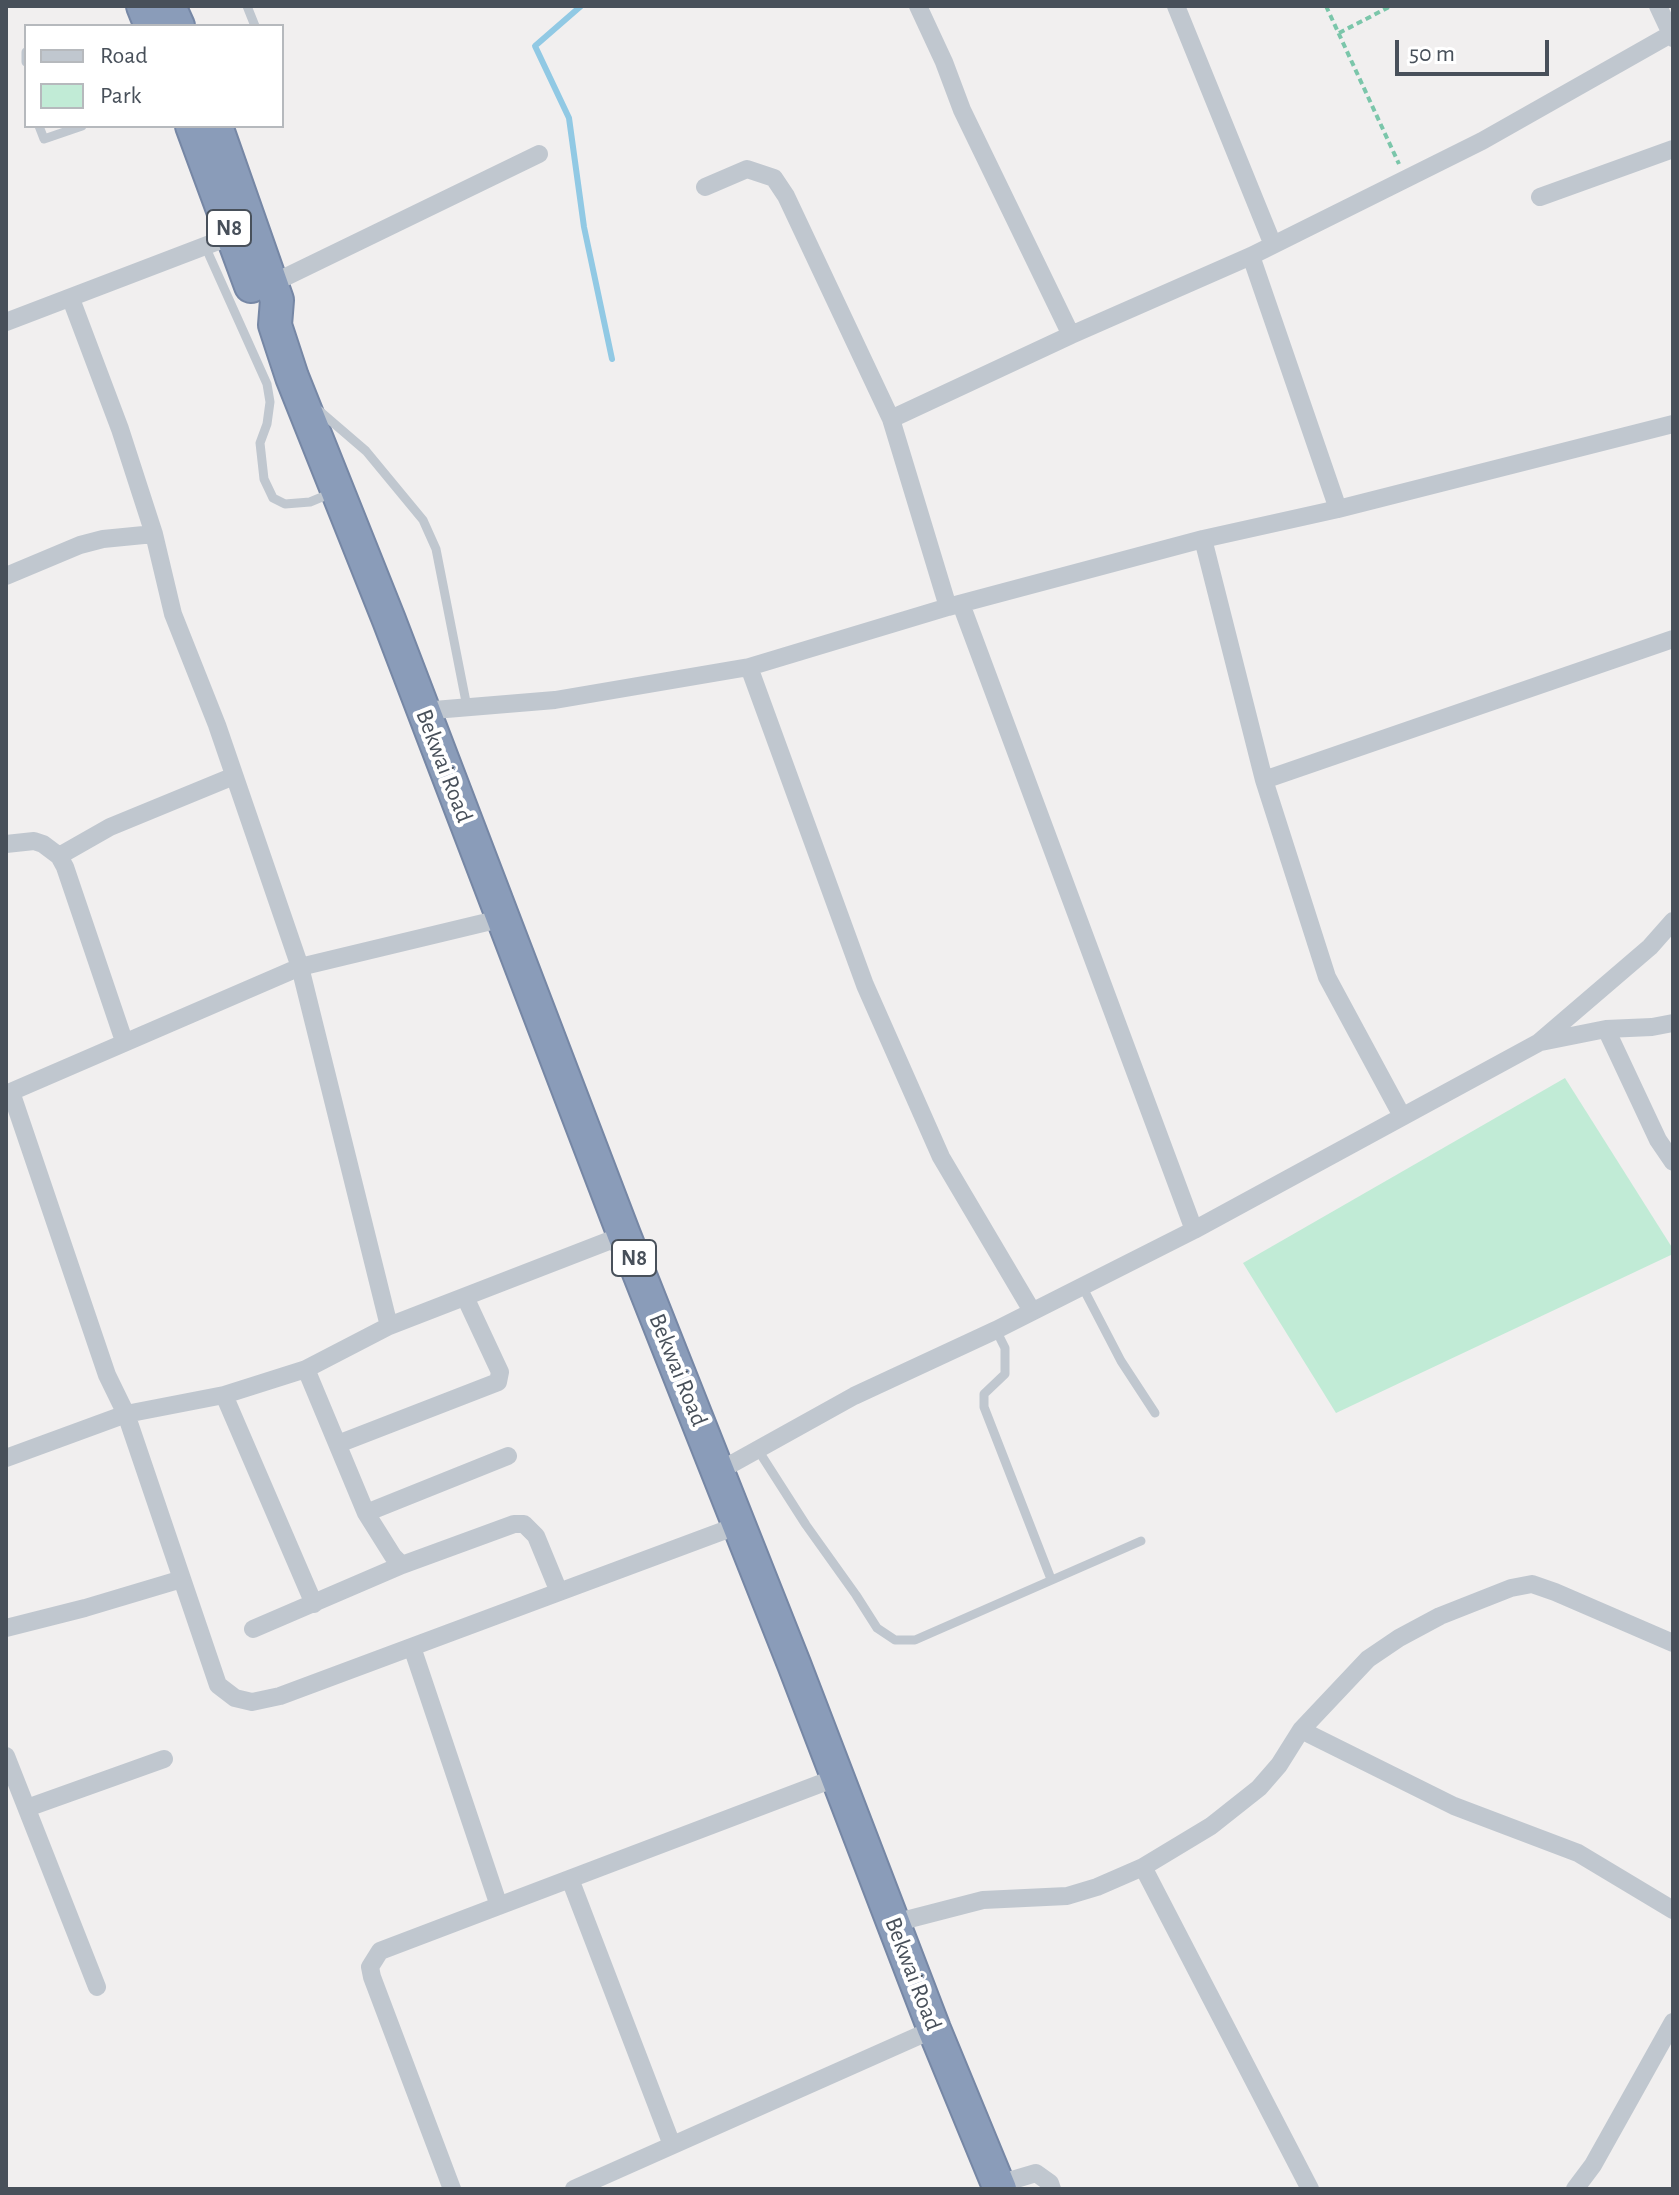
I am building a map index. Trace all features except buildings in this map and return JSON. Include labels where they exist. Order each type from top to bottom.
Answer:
[{"type":"highway","name":"Bekwai Road","points":[[193,128],[230,237],[263,288],[277,300],[275,325],[286,384],[337,490],[624,1235],[838,1777],[994,2187]]},
{"type":"highway","name":"Bekwai Road","points":[[216,128],[230,237]]},
{"type":"street","points":[[918,6],[962,110],[1071,335]]},
{"type":"street","points":[[1176,6],[1273,245]]},
{"type":"street","points":[[891,419],[1251,256],[1482,141],[1672,36],[1658,6]]},
{"type":"street","points":[[1540,197],[1673,149]]},
{"type":"street","points":[[263,288],[539,154]]},
{"type":"street","points":[[705,187],[747,169],[774,178],[786,196],[891,419],[955,605],[1194,1230]]},
{"type":"street","points":[[6,322],[230,237]]},
{"type":"street","points":[[1251,256],[1338,509]]},
{"type":"street","points":[[71,299],[120,429],[154,534],[173,614],[217,725],[300,967],[389,1326]]},
{"type":"street","points":[[422,711],[555,700],[749,667],[955,605],[1203,539],[1338,509],[1673,424]]},
{"type":"street","points":[[6,576],[80,545],[103,539],[154,534]]},
{"type":"street","points":[[1203,539],[1264,780],[1327,977],[1402,1116]]},
{"type":"street","points":[[1264,780],[1673,639]]},
{"type":"street","points":[[749,667],[865,985],[941,1157],[1032,1311]]},
{"type":"street","points":[[59,856],[110,827],[234,776]]},
{"type":"street","points":[[6,844],[34,841],[59,856],[124,1041]]},
{"type":"street","points":[[504,918],[300,967],[8,1093],[107,1375],[126,1414],[218,1685],[235,1698],[252,1702],[280,1696],[739,1525]]},
{"type":"street","points":[[719,1471],[854,1396],[996,1330],[1194,1230],[1538,1043],[1650,947],[1673,921]]},
{"type":"street","points":[[1538,1043],[1606,1029],[1673,1023]]},
{"type":"street","points":[[1606,1029],[1658,1140],[1673,1162]]},
{"type":"street","points":[[6,1458],[126,1414],[224,1395],[306,1369],[389,1326],[624,1235]]},
{"type":"street","points":[[338,1444],[498,1382],[500,1372],[465,1297]]},
{"type":"street","points":[[306,1369],[366,1513],[402,1565]]},
{"type":"street","points":[[224,1395],[314,1604]]},
{"type":"street","points":[[366,1513],[508,1456]]},
{"type":"street","points":[[253,1629],[402,1565],[514,1524],[524,1524],[536,1536],[559,1592]]},
{"type":"street","points":[[6,1628],[182,1579]]},
{"type":"street","points":[[894,1923],[983,1900],[1067,1896],[1143,1867],[1211,1826],[1259,1788],[1279,1765],[1301,1730],[1348,1677],[1389,1645],[1440,1616],[1511,1588],[1532,1584],[1673,1643]]},
{"type":"street","points":[[412,1647],[499,1906]]},
{"type":"street","points":[[1301,1730],[1454,1806],[1578,1853],[1673,1910]]},
{"type":"street","points":[[6,1756],[97,1987]]},
{"type":"street","points":[[27,1808],[164,1759]]},
{"type":"street","points":[[452,2189],[372,1977],[370,1967],[380,1951],[838,1777]]},
{"type":"street","points":[[1143,1867],[1310,2189]]},
{"type":"street","points":[[570,1879],[672,2145]]},
{"type":"street","points":[[1575,2189],[1593,2165],[1673,2022]]},
{"type":"street","points":[[574,2189],[934,2029]]},
{"type":"street","points":[[994,2187],[1036,2173],[1050,2183],[1052,2189]]},
{"type":"lane","points":[[39,128],[44,139],[76,128]]},
{"type":"lane","points":[[230,237],[286,384],[366,451],[423,520],[436,549],[467,707]]},
{"type":"lane","points":[[286,384],[270,402],[260,443],[264,479],[273,498],[285,504],[310,502],[337,490]]},
{"type":"lane","points":[[1082,1286],[1121,1361],[1155,1413]]},
{"type":"lane","points":[[996,1330],[1005,1348],[1005,1374],[984,1394],[984,1407],[1051,1579]]},
{"type":"lane","points":[[758,1450],[877,1628],[895,1640],[915,1640],[1141,1541]]},
{"type":"path","points":[[1326,6],[1405,179]]},
{"type":"path","points":[[1339,33],[1391,6]]},
{"type":"green space","points":[[1565,1078],[1673,1249],[1673,1254],[1336,1413],[1243,1263]]},
{"type":"waterway","points":[[581,6],[535,46],[569,118],[584,227],[612,359]]}]
